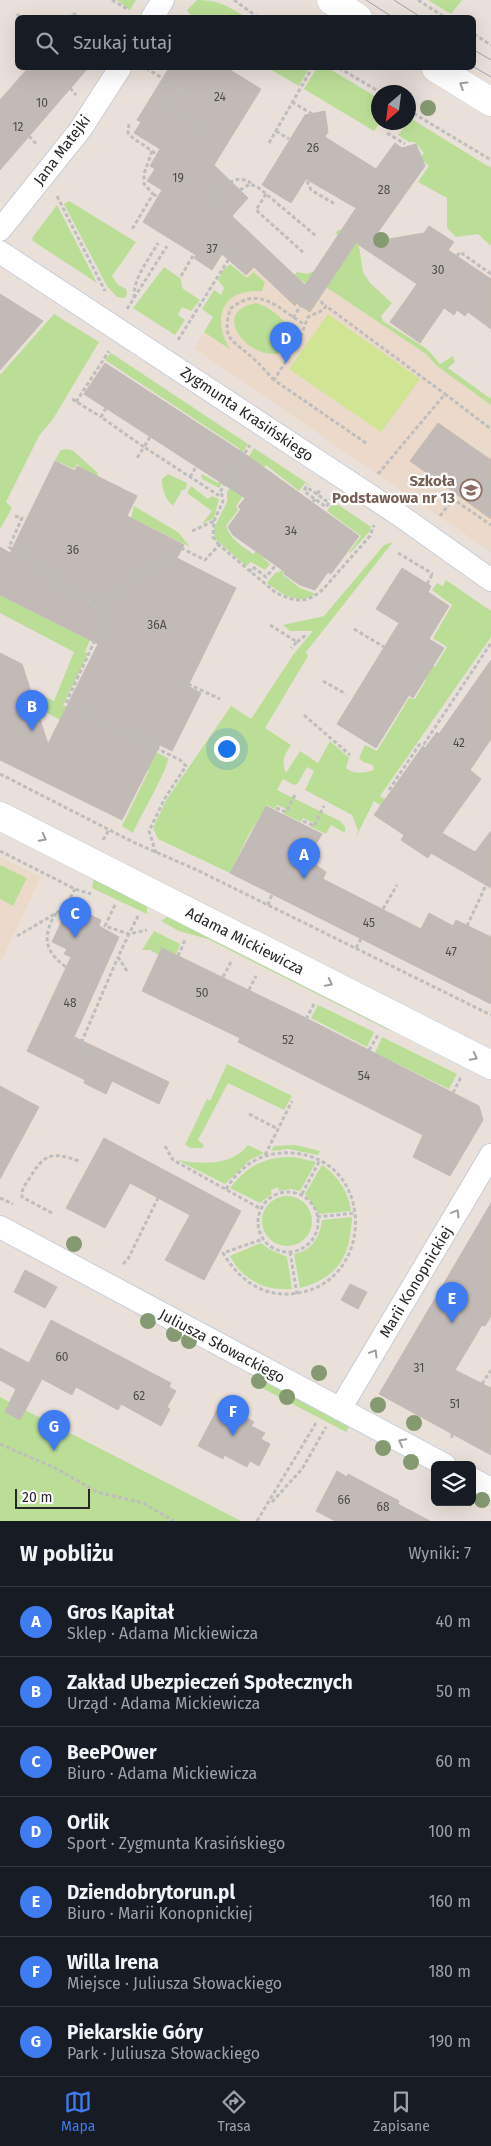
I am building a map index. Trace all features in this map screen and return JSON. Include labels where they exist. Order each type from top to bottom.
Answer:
[{"type":"street","points":[[142,15],[163,0]]},
{"type":"street","points":[[332,0],[354,15]]},
{"type":"street","name":"Jana Matejki","points":[[0,230],[80,130],[119,70]]},
{"type":"street","points":[[439,70],[491,102]]},
{"type":"street","name":"Zygmunta Krasińskiego","points":[[0,252],[398,514],[491,580]]},
{"type":"street","name":"Adama Mickiewicza","points":[[0,816],[491,1066]]},
{"type":"street","name":"Marii Konopnickiej","points":[[333,1418],[491,1154]]},
{"type":"street","name":"Juliusza Słowackiego","points":[[0,1227],[333,1418],[435,1461]]},
{"type":"street","points":[[476,1481],[491,1489]]},
{"type":"path","points":[[112,0],[142,15]]},
{"type":"path","points":[[234,0],[255,15]]},
{"type":"path","points":[[418,0],[441,15]]},
{"type":"path","points":[[476,35],[491,45]]},
{"type":"path","points":[[149,70],[186,93]]},
{"type":"path","points":[[269,143],[311,70]]},
{"type":"path","points":[[342,70],[371,87]]},
{"type":"path","points":[[180,88],[173,102],[174,108],[207,131]]},
{"type":"path","points":[[292,102],[314,115]]},
{"type":"path","points":[[416,115],[491,160]]},
{"type":"path","points":[[129,124],[128,133],[132,138],[157,155]]},
{"type":"path","points":[[276,131],[289,139]]},
{"type":"path","points":[[387,133],[405,144]]},
{"type":"path","points":[[29,136],[38,145]]},
{"type":"path","points":[[152,151],[144,174],[144,184],[162,199]]},
{"type":"path","points":[[210,206],[208,205],[233,180],[243,179],[266,194],[316,236]]},
{"type":"path","points":[[307,181],[311,190],[335,204]]},
{"type":"path","points":[[240,190],[246,184],[254,186]]},
{"type":"path","points":[[54,191],[103,287]]},
{"type":"path","points":[[131,231],[154,194]]},
{"type":"path","points":[[266,194],[256,210],[305,254]]},
{"type":"path","points":[[134,299],[134,291],[139,276],[158,242]]},
{"type":"path","points":[[126,312],[167,246]]},
{"type":"path","points":[[175,345],[234,249]]},
{"type":"path","points":[[457,256],[460,252],[491,274]]},
{"type":"path","points":[[181,276],[194,254]]},
{"type":"path","points":[[293,318],[309,292],[491,429]]},
{"type":"path","points":[[304,324],[268,300],[253,297],[245,298],[230,309],[227,333],[230,340],[254,359],[274,380],[366,443]]},
{"type":"path","points":[[274,380],[299,341],[308,317],[323,310],[326,306]]},
{"type":"path","points":[[76,402],[112,346]]},
{"type":"path","points":[[374,478],[445,394]]},
{"type":"path","points":[[72,399],[218,495],[250,446]]},
{"type":"path","points":[[101,417],[106,408]]},
{"type":"path","points":[[137,458],[150,437]]},
{"type":"path","points":[[190,477],[196,467]]},
{"type":"path","points":[[306,487],[317,494],[329,503],[326,507],[304,491],[306,487]]},
{"type":"path","points":[[317,494],[322,487]]},
{"type":"path","points":[[221,490],[223,501],[214,521],[213,537],[219,545],[249,572],[284,597],[302,602],[311,599],[325,587],[370,536],[375,523]]},
{"type":"path","points":[[308,507],[315,499]]},
{"type":"path","points":[[436,520],[453,499],[491,525]]},
{"type":"path","points":[[15,516],[22,518],[9,547],[91,602],[103,619]]},
{"type":"path","points":[[192,531],[214,521]]},
{"type":"path","points":[[18,553],[28,544]]},
{"type":"path","points":[[156,853],[149,831],[165,798],[186,766],[180,760],[66,703],[92,651],[103,619],[117,592],[125,582],[173,556],[179,547],[205,560],[219,545]]},
{"type":"path","points":[[398,553],[433,574]]},
{"type":"path","points":[[249,572],[253,567],[266,578],[276,565]]},
{"type":"path","points":[[427,584],[438,566]]},
{"type":"path","points":[[50,593],[58,579]]},
{"type":"path","points":[[91,602],[117,592]]},
{"type":"path","points":[[270,625],[297,642]]},
{"type":"path","points":[[354,629],[384,646]]},
{"type":"path","points":[[291,648],[306,635]]},
{"type":"path","points":[[389,790],[419,745],[424,744],[491,643]]},
{"type":"path","points":[[323,681],[346,694]]},
{"type":"path","points":[[188,684],[220,699]]},
{"type":"path","points":[[304,714],[350,755]]},
{"type":"path","points":[[0,774],[156,853],[195,869],[491,1015]]},
{"type":"path","points":[[276,808],[286,812],[296,793]]},
{"type":"path","points":[[303,821],[314,826],[324,806]]},
{"type":"path","points":[[0,852],[75,889],[97,896]]},
{"type":"path","points":[[383,909],[398,885]]},
{"type":"path","points":[[467,926],[486,885]]},
{"type":"path","points":[[62,915],[75,889]]},
{"type":"path","points":[[268,905],[272,894]]},
{"type":"path","points":[[106,901],[122,909]]},
{"type":"path","points":[[114,905],[104,927],[129,934],[147,930]]},
{"type":"path","points":[[17,936],[65,908]]},
{"type":"path","points":[[130,912],[145,920]]},
{"type":"path","points":[[56,913],[46,934],[51,954],[66,967]]},
{"type":"path","points":[[86,1055],[82,1041],[138,916]]},
{"type":"path","points":[[356,948],[361,939]]},
{"type":"path","points":[[178,956],[185,940]]},
{"type":"path","points":[[118,957],[127,971]]},
{"type":"path","points":[[223,977],[232,960]]},
{"type":"path","points":[[249,990],[257,973]]},
{"type":"path","points":[[306,1019],[316,1000]]},
{"type":"path","points":[[370,1050],[380,1031]]},
{"type":"path","points":[[74,1038],[82,1041]]},
{"type":"path","points":[[453,1093],[464,1072]]},
{"type":"path","points":[[265,1156],[292,1101]]},
{"type":"path","points":[[249,1114],[278,1129]]},
{"type":"path","points":[[165,1146],[173,1160],[261,1209]]},
{"type":"path","points":[[226,1189],[244,1166],[265,1156],[299,1154],[320,1160],[330,1166],[352,1195],[355,1213],[353,1244],[343,1266],[326,1283],[314,1289],[297,1294],[279,1294],[257,1288],[239,1275],[223,1253],[263,1239]]},
{"type":"path","points":[[52,1213],[22,1197],[24,1187],[40,1161],[46,1157],[64,1155],[79,1161]]},
{"type":"path","points":[[302,1194],[320,1160]]},
{"type":"path","points":[[286,1192],[302,1194],[312,1204],[317,1217],[315,1234],[301,1249],[290,1252],[275,1249],[263,1239],[258,1224],[261,1209],[267,1201],[286,1192]]},
{"type":"path","points":[[123,1264],[128,1259],[158,1198]]},
{"type":"path","points":[[317,1217],[355,1213]]},
{"type":"path","points":[[290,1252],[297,1294]]},
{"type":"path","points":[[482,1384],[491,1370]]},
{"type":"path","points":[[257,1521],[302,1469],[333,1418]]},
{"type":"path","points":[[268,1507],[316,1421]]},
{"type":"path","points":[[0,1444],[55,1468],[97,1492],[143,1503],[174,1521]]},
{"type":"shaded area","points":[[253,267],[295,305],[312,275],[428,354],[439,365],[491,402],[491,552],[194,348],[228,297]]},
{"type":"shaded area","points":[[0,857],[41,877],[0,963]]},
{"type":"green space","points":[[117,0],[136,0],[130,10]]},
{"type":"green space","points":[[197,0],[205,0],[217,2],[242,15],[191,15],[187,10]]},
{"type":"green space","points":[[428,0],[462,0],[451,14]]},
{"type":"green space","points":[[271,70],[308,70],[299,86]]},
{"type":"green space","points":[[316,70],[331,70],[371,94],[371,129],[304,89]]},
{"type":"green space","points":[[416,122],[491,168],[491,246],[478,234],[456,237],[447,228],[447,198],[418,182],[429,166],[419,158],[424,153],[415,142],[409,142],[398,135],[402,130],[416,130]]},
{"type":"green space","points":[[69,201],[136,242],[112,276],[118,285],[126,289],[127,294],[125,298],[117,297],[107,286],[64,204]]},
{"type":"green space","points":[[57,205],[97,283],[33,241],[32,238]]},
{"type":"green space","points":[[338,230],[342,230],[359,246],[363,272],[370,283],[392,303],[381,316],[383,321],[427,349],[440,364],[453,356],[455,362],[448,368],[491,399],[491,405],[437,366],[426,354],[314,279],[306,284],[294,275],[297,272],[307,274],[314,271],[338,236],[336,233]]},
{"type":"green space","points":[[230,264],[247,278],[253,272],[265,282],[262,291],[239,294],[231,298],[222,311],[221,327],[231,350],[204,332],[213,317],[202,309],[214,290],[221,295],[224,288],[218,280],[223,270]]},
{"type":"green space","points":[[164,267],[181,279],[182,288],[200,300],[191,311],[182,307],[178,315],[185,320],[175,335],[133,308]]},
{"type":"green space","points":[[256,303],[273,311],[280,317],[289,331],[289,339],[286,346],[278,354],[265,353],[254,348],[237,333],[234,323],[236,315],[243,308]]},
{"type":"green space","points":[[54,314],[99,342],[53,419],[39,436],[6,502],[12,508],[0,529],[0,375]]},
{"type":"green space","points":[[328,314],[420,379],[381,432],[289,369]]},
{"type":"green space","points":[[111,353],[248,444],[219,488],[202,479],[202,474],[218,483],[240,449],[105,360]]},
{"type":"green space","points":[[254,448],[313,487],[305,483],[299,491],[266,465],[236,506],[238,510],[226,526],[228,531],[241,545],[253,554],[256,551],[270,564],[265,570],[251,562],[246,566],[215,539],[214,528],[227,502],[227,492]]},
{"type":"green space","points":[[61,450],[72,450],[98,473],[94,481],[77,464],[74,469],[55,460]]},
{"type":"green space","points":[[168,474],[187,483],[186,489],[182,490],[173,506],[164,494],[162,479]]},
{"type":"green space","points":[[191,486],[208,499],[212,496],[219,499],[214,518],[202,524],[212,511],[187,493]]},
{"type":"green space","points":[[327,497],[371,527],[370,531],[350,553],[361,536],[327,511],[333,503]]},
{"type":"green space","points":[[134,506],[178,532],[190,547],[131,518]]},
{"type":"green space","points":[[393,542],[306,652],[308,656],[265,728],[291,745],[284,759],[286,773],[300,751],[318,763],[330,741],[349,758],[346,768],[352,772],[360,773],[374,770],[373,765],[363,762],[359,758],[365,745],[377,751],[409,698],[415,699],[426,680],[423,678],[430,664],[435,667],[447,647],[433,638],[452,605],[432,590],[437,583],[443,586],[446,580],[491,611],[491,637],[380,796],[430,829],[436,842],[374,801],[356,837],[358,830],[352,815],[305,790],[314,771],[307,767],[298,783],[294,785],[283,779],[277,790],[340,821],[345,827],[345,833],[331,825],[326,834],[311,827],[313,823],[303,818],[301,822],[284,814],[286,809],[277,805],[274,809],[267,805],[249,834],[230,873],[158,839],[153,828],[167,799],[231,706],[251,719],[293,655],[313,631],[290,631],[283,625],[324,616],[384,545]]},
{"type":"green space","points":[[281,570],[284,572],[283,575],[300,588],[316,594],[303,599],[297,599],[278,591],[267,583],[276,572],[278,573]]},
{"type":"green space","points":[[0,595],[90,640],[85,652],[88,654],[63,705],[168,758],[164,772],[133,833],[122,826],[149,770],[37,707],[32,690],[54,701],[74,652],[0,613]]},
{"type":"green space","points":[[0,865],[27,878],[13,906],[0,899]]},
{"type":"green space","points":[[94,876],[147,903],[147,914],[92,888]]},
{"type":"green space","points":[[170,915],[390,1026],[388,1030],[208,939],[179,931],[161,921]]},
{"type":"green space","points":[[154,931],[180,944],[176,955],[162,948],[159,955],[150,950],[142,950]]},
{"type":"green space","points":[[318,1005],[374,1032],[367,1047],[311,1018]]},
{"type":"green space","points":[[382,1037],[457,1074],[449,1089],[375,1053]]},
{"type":"green space","points":[[227,1064],[292,1096],[284,1110],[228,1083],[198,1140],[204,1145],[202,1148],[191,1148],[185,1145],[207,1099],[210,1101]]},
{"type":"green space","points":[[248,1145],[264,1153],[250,1160],[225,1184],[177,1160],[215,1162],[233,1157]]},
{"type":"green space","points":[[295,1145],[320,1151],[318,1155],[288,1149],[271,1151],[274,1146]]},
{"type":"green space","points":[[294,1157],[316,1162],[300,1191],[290,1189],[279,1191],[278,1187],[271,1190],[272,1194],[260,1203],[230,1188],[250,1168],[258,1164],[274,1158]]},
{"type":"green space","points":[[322,1165],[333,1174],[341,1185],[351,1211],[319,1214],[305,1194]]},
{"type":"green space","points":[[282,1196],[292,1196],[305,1203],[312,1216],[312,1226],[305,1239],[292,1246],[282,1246],[273,1242],[266,1235],[262,1226],[262,1216],[266,1207],[273,1200]]},
{"type":"green space","points":[[352,1217],[349,1243],[340,1263],[324,1278],[300,1288],[294,1254],[306,1250],[314,1242],[322,1220]]},
{"type":"green space","points":[[261,1243],[287,1257],[292,1289],[272,1288],[255,1282],[241,1272],[230,1256]]},
{"type":"green space","points":[[265,1381],[349,1427],[346,1432],[262,1388]]},
{"type":"green space","points":[[0,1397],[241,1521],[0,1521]]},
{"type":"building","points":[[26,70],[86,70],[0,170],[0,100]]},
{"type":"building","points":[[168,70],[230,70],[261,89],[214,165],[248,198],[232,216],[305,285],[356,208],[306,179],[291,203],[262,185],[305,115],[325,111],[328,132],[325,137],[376,169],[395,143],[402,148],[416,144],[425,166],[371,242],[424,233],[429,226],[454,242],[448,250],[491,279],[491,329],[468,312],[465,316],[457,310],[454,315],[444,308],[420,343],[390,322],[417,284],[356,243],[310,312],[296,303],[295,306],[254,267],[246,275],[222,254],[212,270],[194,258],[196,255],[143,222],[162,190],[147,181],[155,169],[150,166],[160,149],[134,133],[141,122],[137,120]]},
{"type":"building","points":[[0,294],[43,321],[0,370]]},
{"type":"building","points":[[105,363],[248,456],[359,536],[331,574],[328,572],[315,590],[300,585],[233,535],[228,527],[241,509],[238,507],[245,498],[84,394]]},
{"type":"building","name":"Szkoła Podstawowa nr 13","points":[[438,423],[491,460],[491,519],[410,461]]},
{"type":"building","points":[[55,461],[75,471],[77,466],[137,496],[127,516],[184,545],[177,558],[236,588],[188,686],[201,693],[172,751],[160,745],[122,820],[0,760],[0,653],[22,664],[48,744],[98,644],[0,595],[0,547],[10,553]]},
{"type":"building","points":[[402,568],[431,586],[428,592],[449,606],[429,639],[444,648],[413,698],[409,695],[376,748],[337,724],[399,623],[376,609]]},
{"type":"building","points":[[491,660],[491,739],[470,770],[481,779],[442,833],[475,852],[491,831],[491,888],[431,853],[428,858],[401,840],[404,835],[374,815],[423,746],[425,748],[437,732],[439,734]]},
{"type":"building","points":[[266,806],[322,834],[307,859],[326,872],[323,879],[421,929],[429,913],[453,926],[456,920],[491,937],[491,1004],[230,873]]},
{"type":"building","points":[[69,905],[101,920],[99,926],[119,937],[74,1037],[169,1082],[159,1104],[112,1081],[106,1094],[84,1083],[85,1080],[27,1051],[71,957],[64,954],[67,949],[52,942]]},
{"type":"building","points":[[162,948],[300,1015],[479,1106],[483,1120],[450,1176],[413,1157],[423,1135],[238,1042],[240,1038],[142,991]]},
{"type":"building","points":[[0,1086],[39,1107],[0,1179]]},
{"type":"building","points":[[104,1138],[241,1211],[204,1280],[165,1260],[190,1215],[130,1183],[105,1228],[66,1208]]},
{"type":"building","points":[[491,1203],[491,1316],[485,1326],[482,1325],[455,1370],[491,1388],[491,1455],[379,1394]]},
{"type":"building","points":[[25,1270],[57,1287],[45,1308],[14,1292]]},
{"type":"building","points":[[350,1284],[367,1292],[358,1309],[341,1300]]},
{"type":"building","points":[[51,1320],[171,1383],[169,1387],[176,1391],[167,1407],[170,1409],[161,1426],[121,1404],[118,1410],[76,1387],[72,1395],[42,1379],[20,1420],[5,1412],[16,1389],[0,1380],[0,1348],[29,1363]]},
{"type":"building","points":[[218,1408],[231,1415],[234,1411],[254,1422],[251,1426],[265,1433],[261,1439],[270,1444],[259,1466],[250,1461],[247,1467],[224,1455],[223,1459],[198,1446]]},
{"type":"building","points":[[337,1471],[347,1477],[348,1474],[399,1501],[398,1504],[430,1521],[335,1521],[316,1511]]},
{"type":"tram line","points":[[366,0],[389,15]]},
{"type":"tram line","points":[[394,0],[417,15]]},
{"type":"tram line","points":[[476,51],[491,60]]},
{"type":"tram line","points":[[476,68],[491,77]]},
{"type":"place","name":"Orlik","points":[[286,363]]},
{"type":"place","name":"Szkoła Podstawowa nr 13","points":[[471,490]]},
{"type":"place","name":"Zakład Ubezpieczeń Społecznych","points":[[32,731]]},
{"type":"place","name":"Gros Kapitał","points":[[304,879]]},
{"type":"place","name":"BeePOwer","points":[[75,938]]},
{"type":"place","name":"Dziendobrytorun.pl","points":[[452,1323]]},
{"type":"place","name":"Willa Irena","points":[[233,1436]]},
{"type":"place","name":"Piekarskie Góry","points":[[54,1451]]}]
